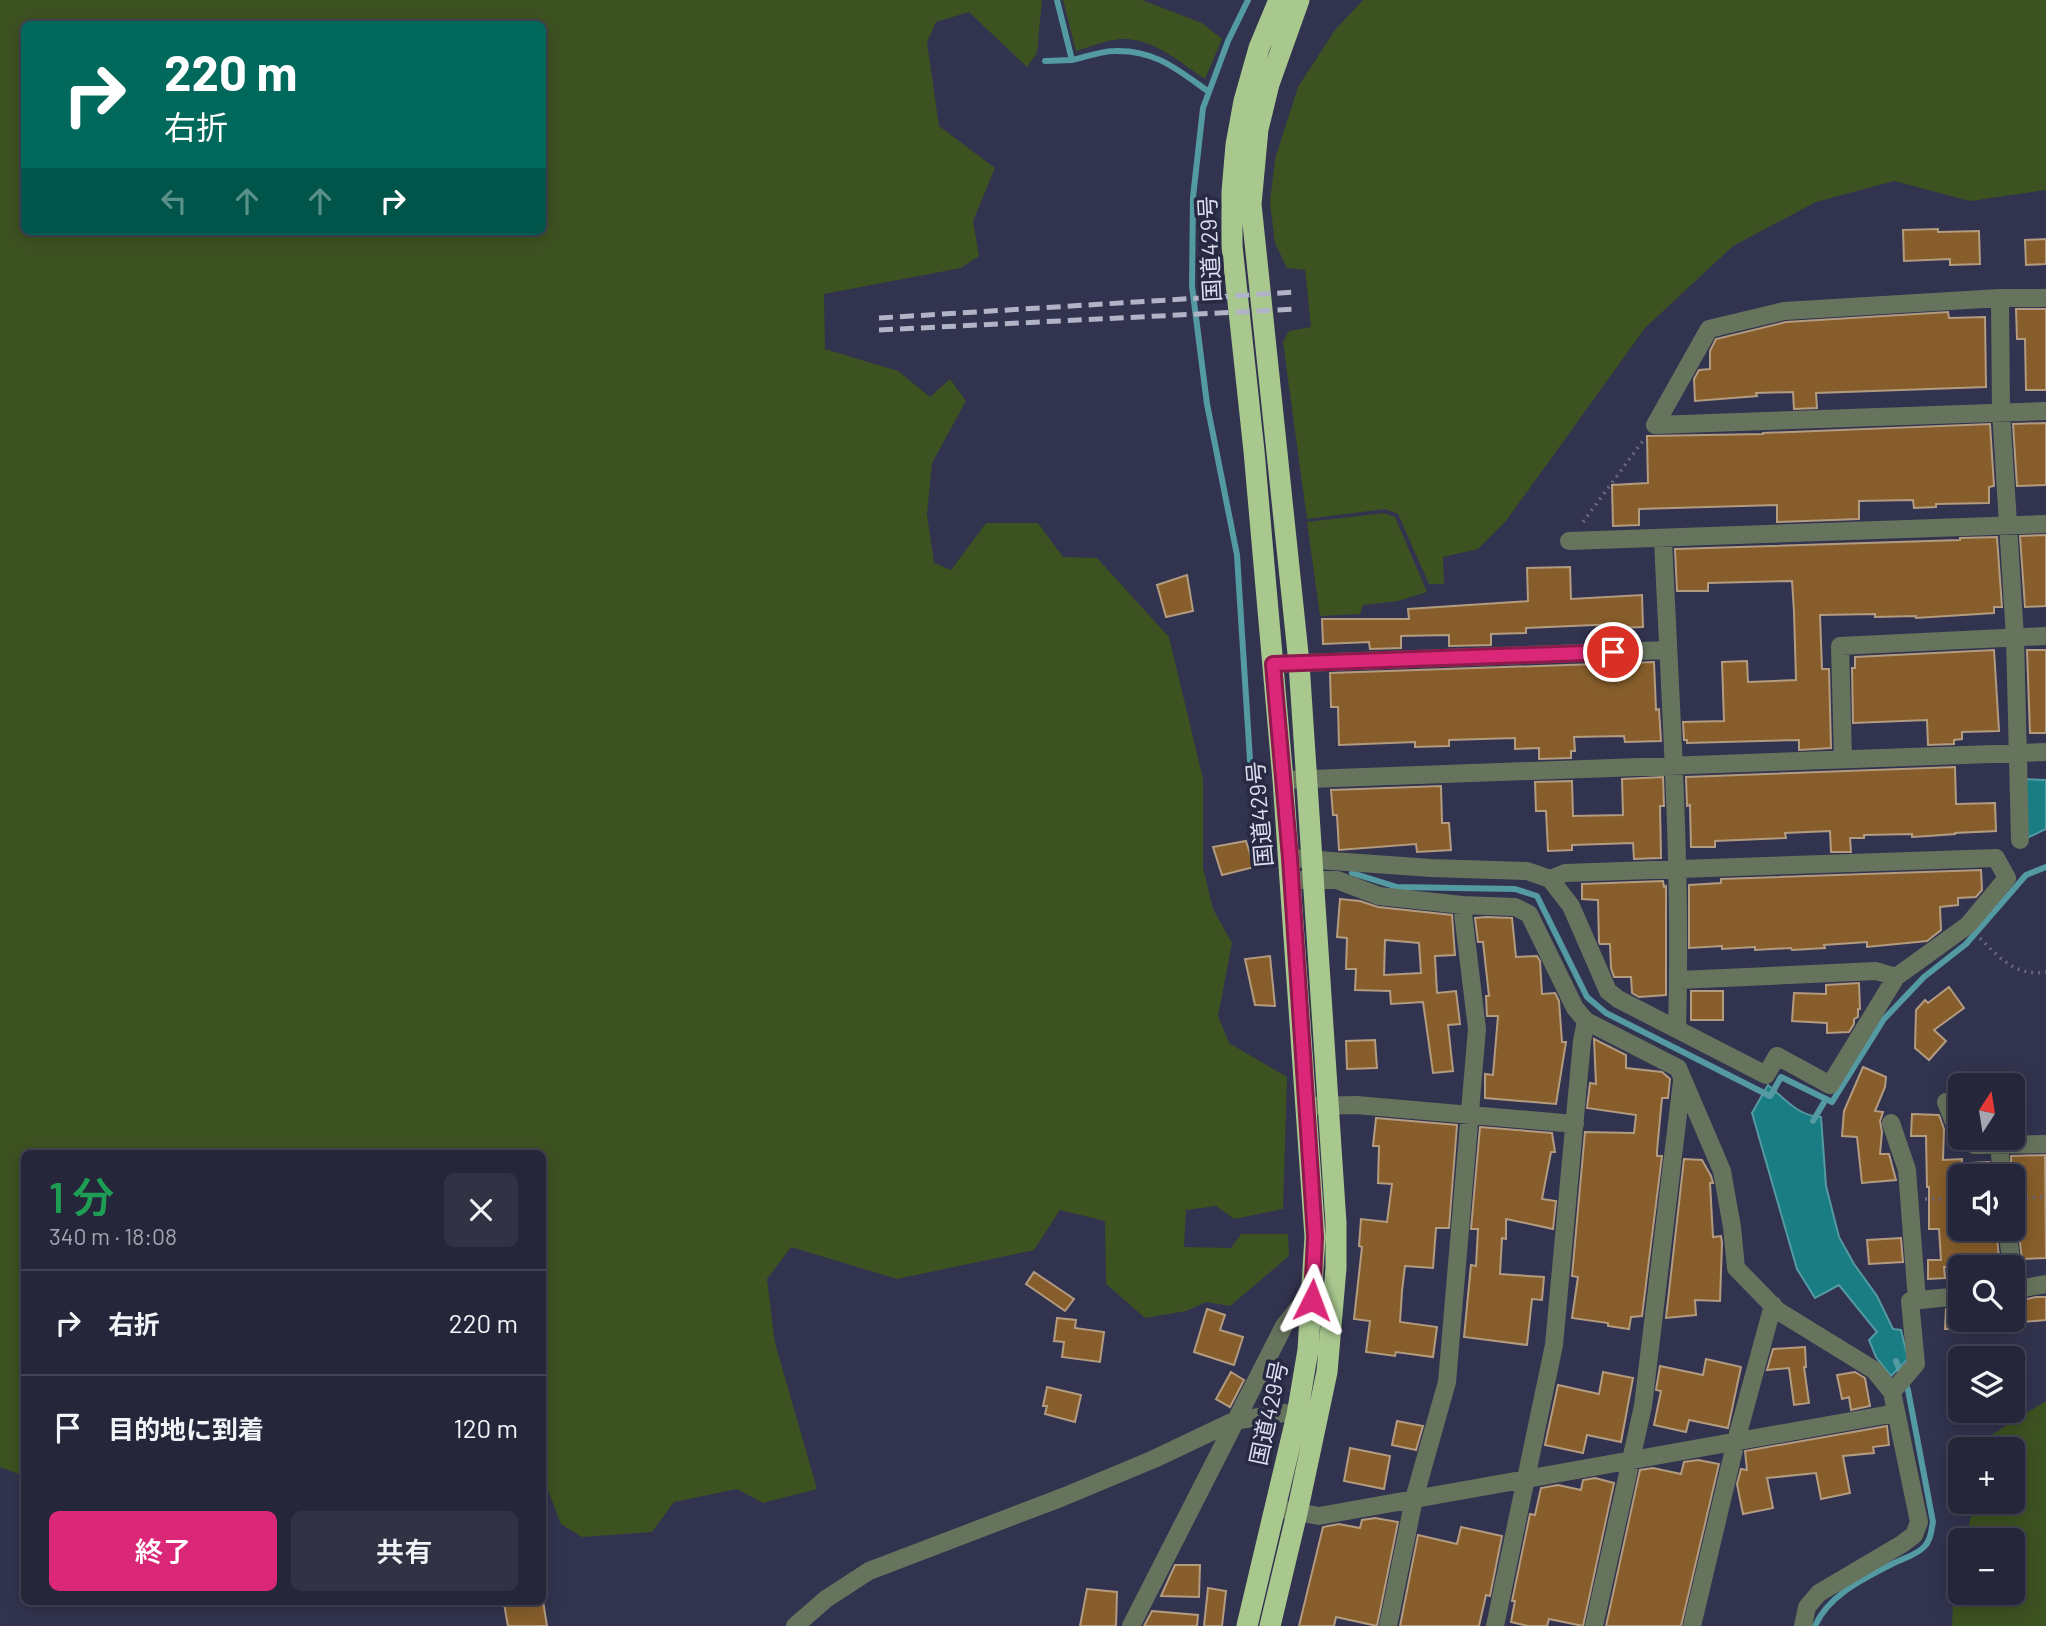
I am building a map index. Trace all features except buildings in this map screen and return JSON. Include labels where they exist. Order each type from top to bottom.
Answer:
[{"type":"highway","name":"国道429号","points":[[1270,1626],[1297,1513],[1307,1417],[1315,1237],[1290,858],[1233,246],[1232,192],[1236,145],[1244,101],[1259,48],[1279,0]]},
{"type":"highway","name":"国道429号","points":[[1247,1626],[1275,1508],[1307,1417],[1327,1372],[1336,1268],[1330,1106],[1299,663],[1251,204],[1258,129],[1269,84],[1299,0]]},
{"type":"street","points":[[1655,425],[1709,330],[1784,311],[2000,298],[2046,298]]},
{"type":"street","points":[[2000,298],[2001,411],[2015,637],[2020,840]]},
{"type":"street","points":[[1655,425],[2046,411]]},
{"type":"street","points":[[1569,541],[2046,524]]},
{"type":"street","points":[[1663,538],[1676,869],[1679,980],[1677,1028]]},
{"type":"street","points":[[1843,759],[1840,646],[2046,636]]},
{"type":"street","points":[[1273,664],[1668,650]]},
{"type":"street","points":[[1283,780],[2046,752]]},
{"type":"street","points":[[1290,858],[1431,868],[1527,871],[1550,879],[1571,906],[1608,991],[1766,1075],[1777,1056],[1830,1085],[1896,977],[1968,925],[2007,878],[1996,858],[1564,873],[1550,879]]},
{"type":"street","points":[[1291,881],[1337,880],[1379,896],[1462,905],[1515,907],[1529,914],[1575,1008],[1586,1021],[1678,1068],[1722,1171],[1736,1268],[1773,1305],[1874,1370],[1894,1390],[1896,1412],[1919,1522],[1914,1535],[1819,1593],[1807,1607],[1803,1626]]},
{"type":"street","points":[[1388,1626],[1414,1499],[1447,1382],[1476,1029],[1462,905]]},
{"type":"street","points":[[1679,980],[1876,971],[1896,977]]},
{"type":"street","points":[[1495,1626],[1553,1345],[1586,1021]]},
{"type":"street","points":[[1594,1626],[1643,1406],[1683,1079]]},
{"type":"street","points":[[1946,1102],[1948,1107]]},
{"type":"street","points":[[1307,1106],[1356,1105],[1575,1124]]},
{"type":"street","points":[[1891,1123],[1907,1170],[1917,1301]]},
{"type":"street","points":[[2025,1144],[2046,1144]]},
{"type":"street","points":[[2025,1285],[2046,1284]]},
{"type":"street","points":[[1131,1626],[1283,1326],[1313,1290]]},
{"type":"street","points":[[1894,1390],[1916,1364],[1910,1301],[1948,1297]]},
{"type":"street","points":[[1692,1626],[1736,1441],[1773,1305]]},
{"type":"street","points":[[1275,1508],[1319,1516],[1896,1412]]},
{"type":"street","points":[[795,1626],[827,1599],[869,1572],[1063,1497],[1154,1459],[1234,1421],[1284,1413],[1307,1417]]},
{"type":"path","points":[[1569,541],[1655,425]]},
{"type":"path","points":[[1983,941],[2015,969],[2034,974],[2046,972]]},
{"type":"path","points":[[2025,1198],[2046,1197]]},
{"type":"path","points":[[1909,1200],[1948,1199]]},
{"type":"shaded area","points":[[0,0],[1042,0],[1037,53],[1027,67],[969,12],[936,22],[927,42],[939,126],[995,168],[973,221],[979,256],[961,268],[824,294],[825,349],[898,371],[930,397],[950,379],[966,401],[932,463],[927,514],[934,563],[951,570],[986,523],[1038,523],[1063,557],[1097,558],[1169,637],[1203,779],[1203,868],[1213,909],[1232,943],[1218,1016],[1229,1043],[1287,1077],[1283,1209],[1234,1219],[1216,1206],[1186,1210],[1184,1247],[1231,1248],[1241,1234],[1288,1234],[1289,1256],[1230,1306],[1206,1302],[1186,1311],[1145,1318],[1106,1284],[1105,1221],[1060,1210],[1034,1250],[897,1279],[791,1247],[767,1279],[775,1343],[817,1489],[763,1503],[737,1489],[674,1502],[652,1532],[582,1537],[561,1524],[546,1485],[546,1150],[21,1150],[21,1475],[0,1467]]},
{"type":"shaded area","points":[[1063,0],[1142,0],[1202,23],[1222,39],[1205,79],[1155,46],[1132,39],[1109,41],[1076,51]]},
{"type":"shaded area","points":[[1363,0],[2046,0],[2046,190],[1970,201],[1894,181],[1816,202],[1733,246],[1645,328],[1506,521],[1478,549],[1443,557],[1444,584],[1429,584],[1398,514],[1385,509],[1307,519],[1283,342],[1289,331],[1311,327],[1305,270],[1287,268],[1275,243],[1270,202],[1275,159],[1298,87],[1335,30]]},
{"type":"shaded area","points":[[1384,513],[1395,517],[1427,592],[1398,601],[1363,605],[1360,614],[1320,616],[1307,522]]},
{"type":"shaded area","points":[[2023,779],[2046,780],[2046,829],[2025,839]]},
{"type":"shaded area","points":[[1768,1085],[1805,1114],[1821,1117],[1826,1186],[1839,1237],[1877,1296],[1893,1329],[1901,1330],[1908,1359],[1891,1376],[1876,1357],[1869,1340],[1877,1332],[1839,1285],[1815,1298],[1797,1269],[1752,1113]]},
{"type":"shaded area","points":[[2046,1401],[2046,1626],[1952,1626],[1953,1605],[2025,1605],[2025,1528],[1969,1528],[1971,1514],[2025,1514],[2025,1437],[1988,1437],[2011,1423],[2025,1423],[2025,1414]]},
{"type":"waterway","points":[[1057,0],[1072,60],[1110,51],[1143,54],[1166,63],[1209,92]]},
{"type":"waterway","points":[[1248,0],[1228,41],[1203,108],[1193,197],[1192,286],[1207,404],[1237,555],[1250,760],[1258,808]]},
{"type":"waterway","points":[[1045,61],[1072,60]]},
{"type":"waterway","points":[[1771,1095],[1781,1077],[1832,1102],[1884,1019],[1924,977],[1966,944],[2026,875],[2046,867]]},
{"type":"waterway","points":[[1352,873],[1397,887],[1515,889],[1537,896],[1587,997],[1606,1013],[1770,1096]]},
{"type":"waterway","points":[[1813,1121],[1826,1099]]},
{"type":"waterway","points":[[1815,1626],[1837,1597],[1868,1577],[1916,1553],[1926,1544],[1930,1535],[1933,1522],[1908,1390],[1896,1361]]},
{"type":"railway","points":[[879,318],[1296,292]]},
{"type":"railway","points":[[879,330],[1298,309]]},
{"type":"route","points":[[1312,1300],[1315,1237],[1290,858],[1273,664],[1613,652]]}]
